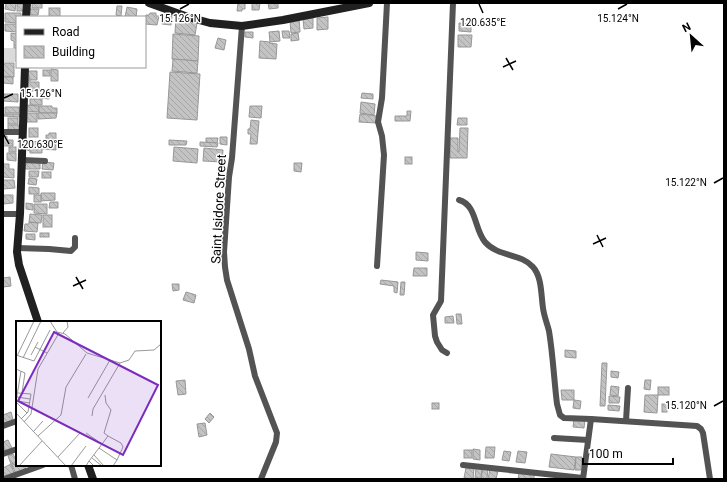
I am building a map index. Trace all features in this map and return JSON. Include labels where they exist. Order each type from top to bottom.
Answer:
[{"type":"street","points":[[26,16],[27,3]]},
{"type":"street","points":[[149,3],[210,23],[242,26],[290,19],[369,3]]},
{"type":"street","points":[[377,266],[384,155],[382,136],[378,122],[382,98],[387,3]]},
{"type":"street","points":[[447,3],[452,6],[441,301],[433,315],[435,339],[442,350],[447,353]]},
{"type":"street","name":"Saint Isidore Street","points":[[242,26],[224,252],[227,280],[249,349],[255,376],[277,433],[276,442],[261,479]]},
{"type":"street","points":[[25,68],[20,214],[17,248],[18,265],[38,321]]},
{"type":"street","points":[[3,132],[23,132]]},
{"type":"street","points":[[22,160],[45,161]]},
{"type":"street","points":[[459,200],[466,202],[472,209],[478,230],[486,243],[500,252],[526,260],[534,268],[539,278],[543,309],[549,331],[557,404],[560,415],[564,418],[686,424],[697,426],[701,428],[705,439],[710,479]]},
{"type":"street","points":[[3,214],[20,214]]},
{"type":"street","points":[[17,248],[71,251],[75,247],[74,238]]},
{"type":"street","points":[[626,421],[628,388]]},
{"type":"street","points":[[463,465],[583,479],[591,419]]},
{"type":"street","points":[[3,426],[16,421]]},
{"type":"street","points":[[554,438],[588,440]]},
{"type":"street","points":[[3,454],[16,449]]},
{"type":"street","points":[[4,479],[40,466]]},
{"type":"street","points":[[71,466],[75,479]]},
{"type":"street","points":[[88,466],[93,479]]},
{"type":"shaded area","points":[[3,48],[16,48],[16,62],[3,62]]},
{"type":"building","points":[[6,3],[16,3],[15,11],[5,9]]},
{"type":"building","points":[[32,3],[42,3],[42,8],[32,8]]},
{"type":"building","points":[[238,3],[245,3],[245,9],[242,9],[242,11],[237,11]]},
{"type":"building","points":[[252,3],[260,3],[259,10],[252,10]]},
{"type":"building","points":[[268,3],[278,3],[278,8],[269,9]]},
{"type":"building","points":[[17,4],[24,4],[24,11],[17,11]]},
{"type":"building","points":[[117,6],[122,6],[121,16],[116,15]]},
{"type":"building","points":[[127,7],[137,9],[136,16],[125,16]]},
{"type":"building","points":[[49,8],[60,8],[60,16],[49,16]]},
{"type":"building","points":[[30,9],[39,9],[38,15],[29,15]]},
{"type":"building","points":[[5,13],[21,13],[21,16],[16,16],[16,23],[5,22]]},
{"type":"building","points":[[150,13],[156,13],[156,16],[159,16],[157,25],[146,24],[146,15],[149,15]]},
{"type":"building","points":[[163,15],[172,16],[171,25],[162,24]]},
{"type":"building","points":[[176,17],[197,23],[195,35],[175,33]]},
{"type":"building","points":[[328,17],[328,29],[317,30],[317,18]]},
{"type":"building","points":[[299,18],[300,32],[291,33],[290,21]]},
{"type":"building","points":[[313,18],[313,28],[304,29],[303,19]]},
{"type":"building","points":[[459,23],[471,24],[471,32],[459,31]]},
{"type":"building","points":[[5,24],[16,24],[16,32],[5,31]]},
{"type":"building","points":[[279,31],[280,41],[270,42],[269,32]]},
{"type":"building","points":[[282,31],[289,31],[290,38],[283,38]]},
{"type":"building","points":[[245,32],[253,32],[253,38],[245,37]]},
{"type":"building","points":[[11,33],[16,34],[16,48],[14,48],[14,41],[11,40]]},
{"type":"building","points":[[298,33],[299,40],[291,41],[291,34]]},
{"type":"building","points":[[173,34],[199,36],[198,61],[172,59]]},
{"type":"building","points":[[458,35],[472,35],[471,47],[458,47]]},
{"type":"building","points":[[218,38],[226,40],[224,50],[215,48]]},
{"type":"building","points":[[260,41],[277,44],[276,59],[259,58]]},
{"type":"building","points":[[173,59],[198,61],[197,73],[172,71]]},
{"type":"building","points":[[3,63],[14,63],[14,77],[3,76]]},
{"type":"building","points":[[51,69],[58,70],[58,81],[51,81]]},
{"type":"building","points":[[43,70],[50,70],[50,76],[43,76]]},
{"type":"building","points":[[26,71],[37,71],[37,80],[29,80],[29,75],[26,75]]},
{"type":"building","points":[[170,72],[200,74],[197,120],[167,118]]},
{"type":"building","points":[[3,77],[13,77],[13,84],[3,83]]},
{"type":"building","points":[[27,80],[30,80],[30,82],[39,82],[39,91],[27,91]]},
{"type":"building","points":[[41,91],[50,91],[49,99],[40,98]]},
{"type":"building","points":[[362,93],[373,94],[373,99],[361,98]]},
{"type":"building","points":[[4,94],[18,94],[18,102],[3,101]]},
{"type":"building","points":[[30,99],[42,99],[42,105],[30,105]]},
{"type":"building","points":[[361,102],[375,104],[374,115],[360,113]]},
{"type":"building","points":[[26,105],[39,106],[39,112],[26,111]]},
{"type":"building","points":[[39,106],[52,106],[52,108],[57,108],[57,113],[39,113]]},
{"type":"building","points":[[250,106],[262,106],[261,118],[249,117]]},
{"type":"building","points":[[5,107],[20,107],[19,113],[5,113]]},
{"type":"building","points":[[407,111],[411,111],[410,121],[395,121],[395,116],[407,116]]},
{"type":"building","points":[[27,113],[37,113],[37,122],[27,122]]},
{"type":"building","points":[[38,113],[57,113],[56,118],[38,119]]},
{"type":"building","points":[[4,114],[20,114],[20,117],[4,116]]},
{"type":"building","points":[[360,114],[377,116],[376,123],[359,122]]},
{"type":"building","points":[[8,118],[18,118],[18,124],[8,124]]},
{"type":"building","points":[[458,118],[467,118],[467,125],[457,125]]},
{"type":"building","points":[[251,120],[259,121],[257,144],[250,144],[251,134],[248,134],[248,129],[250,129]]},
{"type":"building","points":[[8,125],[19,125],[19,130],[8,130]]},
{"type":"building","points":[[29,128],[38,128],[38,137],[29,137]]},
{"type":"building","points":[[460,128],[468,128],[467,158],[450,158],[450,138],[458,138],[459,152]]},
{"type":"building","points":[[49,133],[56,133],[56,142],[46,142],[46,135],[49,135]]},
{"type":"building","points":[[3,136],[7,136],[7,140],[13,140],[13,146],[3,146]]},
{"type":"building","points":[[220,137],[227,137],[227,145],[220,144]]},
{"type":"building","points":[[206,138],[218,138],[217,143],[206,143]]},
{"type":"building","points":[[169,140],[187,141],[186,145],[169,145]]},
{"type":"building","points":[[27,141],[42,142],[42,153],[30,153],[30,151],[27,150]]},
{"type":"building","points":[[200,142],[218,143],[217,147],[200,146]]},
{"type":"building","points":[[44,143],[56,143],[56,150],[43,149]]},
{"type":"building","points":[[9,147],[16,147],[16,152],[9,152]]},
{"type":"building","points":[[174,147],[198,149],[197,163],[173,161]]},
{"type":"building","points":[[204,148],[223,150],[222,162],[203,161]]},
{"type":"building","points":[[7,153],[16,153],[16,161],[7,160]]},
{"type":"building","points":[[405,157],[412,157],[412,164],[405,164]]},
{"type":"building","points":[[26,162],[40,162],[40,169],[25,169]]},
{"type":"building","points":[[43,162],[54,163],[53,170],[42,169]]},
{"type":"building","points":[[294,163],[302,163],[301,172],[294,171]]},
{"type":"building","points":[[3,164],[9,164],[9,169],[14,169],[14,178],[3,177]]},
{"type":"building","points":[[29,171],[39,171],[38,177],[29,177]]},
{"type":"building","points":[[42,172],[51,172],[51,178],[42,178]]},
{"type":"building","points":[[29,178],[37,179],[36,185],[28,184]]},
{"type":"building","points":[[3,180],[14,180],[15,188],[3,189]]},
{"type":"building","points":[[29,187],[39,188],[39,194],[29,194]]},
{"type":"building","points":[[41,193],[55,193],[55,200],[41,201]]},
{"type":"building","points":[[3,195],[13,195],[13,203],[3,204]]},
{"type":"building","points":[[34,195],[41,195],[41,202],[34,202]]},
{"type":"building","points":[[50,202],[58,202],[58,208],[49,208]]},
{"type":"building","points":[[26,203],[33,204],[33,210],[26,209]]},
{"type":"building","points":[[34,204],[47,204],[47,214],[34,213]]},
{"type":"building","points":[[30,214],[42,215],[41,223],[29,222]]},
{"type":"building","points":[[43,215],[52,215],[52,227],[43,227]]},
{"type":"building","points":[[29,222],[38,223],[37,232],[24,231],[25,224],[29,224]]},
{"type":"building","points":[[40,233],[49,233],[49,237],[40,237]]},
{"type":"building","points":[[26,234],[35,234],[35,240],[26,239]]},
{"type":"building","points":[[416,252],[428,253],[428,261],[416,260]]},
{"type":"building","points":[[414,268],[427,268],[427,276],[413,276]]},
{"type":"building","points":[[10,277],[11,286],[3,287],[3,278]]},
{"type":"building","points":[[381,280],[398,282],[397,293],[394,292],[394,286],[380,284]]},
{"type":"building","points":[[401,282],[405,282],[404,295],[400,295]]},
{"type":"building","points":[[172,284],[179,284],[179,290],[173,291]]},
{"type":"building","points":[[186,292],[196,295],[194,303],[183,300]]},
{"type":"building","points":[[456,314],[461,314],[462,324],[457,324]]},
{"type":"building","points":[[453,316],[454,323],[445,323],[445,317]]},
{"type":"building","points":[[565,350],[576,351],[576,358],[565,357]]},
{"type":"building","points":[[602,363],[607,363],[605,406],[600,406]]},
{"type":"building","points":[[611,371],[619,372],[618,378],[611,377]]},
{"type":"building","points":[[185,380],[186,394],[178,395],[176,381]]},
{"type":"building","points":[[645,380],[651,380],[650,390],[644,389]]},
{"type":"building","points":[[611,386],[619,387],[618,396],[610,395]]},
{"type":"building","points":[[658,387],[669,387],[669,395],[658,395]]},
{"type":"building","points":[[561,390],[574,390],[574,400],[562,400]]},
{"type":"building","points":[[645,395],[658,395],[657,413],[644,412]]},
{"type":"building","points":[[609,396],[620,397],[619,403],[609,403]]},
{"type":"building","points":[[574,400],[581,401],[580,409],[573,408]]},
{"type":"building","points":[[432,403],[439,403],[439,409],[432,409]]},
{"type":"building","points":[[662,404],[667,404],[667,412],[662,412]]},
{"type":"building","points":[[608,405],[620,406],[619,411],[608,410]]},
{"type":"building","points":[[11,412],[13,420],[4,424],[3,415]]},
{"type":"building","points":[[210,413],[214,417],[209,423],[205,419]]},
{"type":"building","points":[[574,419],[585,420],[584,428],[573,427]]},
{"type":"building","points":[[205,423],[207,435],[199,437],[197,424]]},
{"type":"building","points":[[8,440],[12,448],[5,451],[3,442]]},
{"type":"building","points":[[486,447],[495,447],[494,458],[485,458]]},
{"type":"building","points":[[473,449],[480,450],[480,460],[473,459]]},
{"type":"building","points":[[464,450],[472,450],[472,458],[464,458]]},
{"type":"building","points":[[504,451],[511,452],[509,461],[502,460]]},
{"type":"building","points":[[518,451],[527,452],[525,463],[516,462]]},
{"type":"building","points":[[13,454],[16,462],[11,464],[8,456]]},
{"type":"building","points":[[551,454],[576,457],[574,470],[549,467]]},
{"type":"building","points":[[576,457],[582,457],[581,470],[575,470]]},
{"type":"building","points":[[16,463],[16,466],[24,466],[26,469],[16,474],[12,465]]},
{"type":"building","points":[[11,464],[14,473],[3,478],[3,468]]},
{"type":"building","points":[[466,468],[474,469],[473,479],[464,478]]},
{"type":"building","points":[[476,468],[482,468],[481,478],[475,478]]},
{"type":"building","points":[[483,468],[488,468],[487,479],[481,479]]},
{"type":"building","points":[[490,469],[498,471],[496,479],[488,479]]},
{"type":"building","points":[[519,473],[534,474],[534,479],[518,479]]}]
